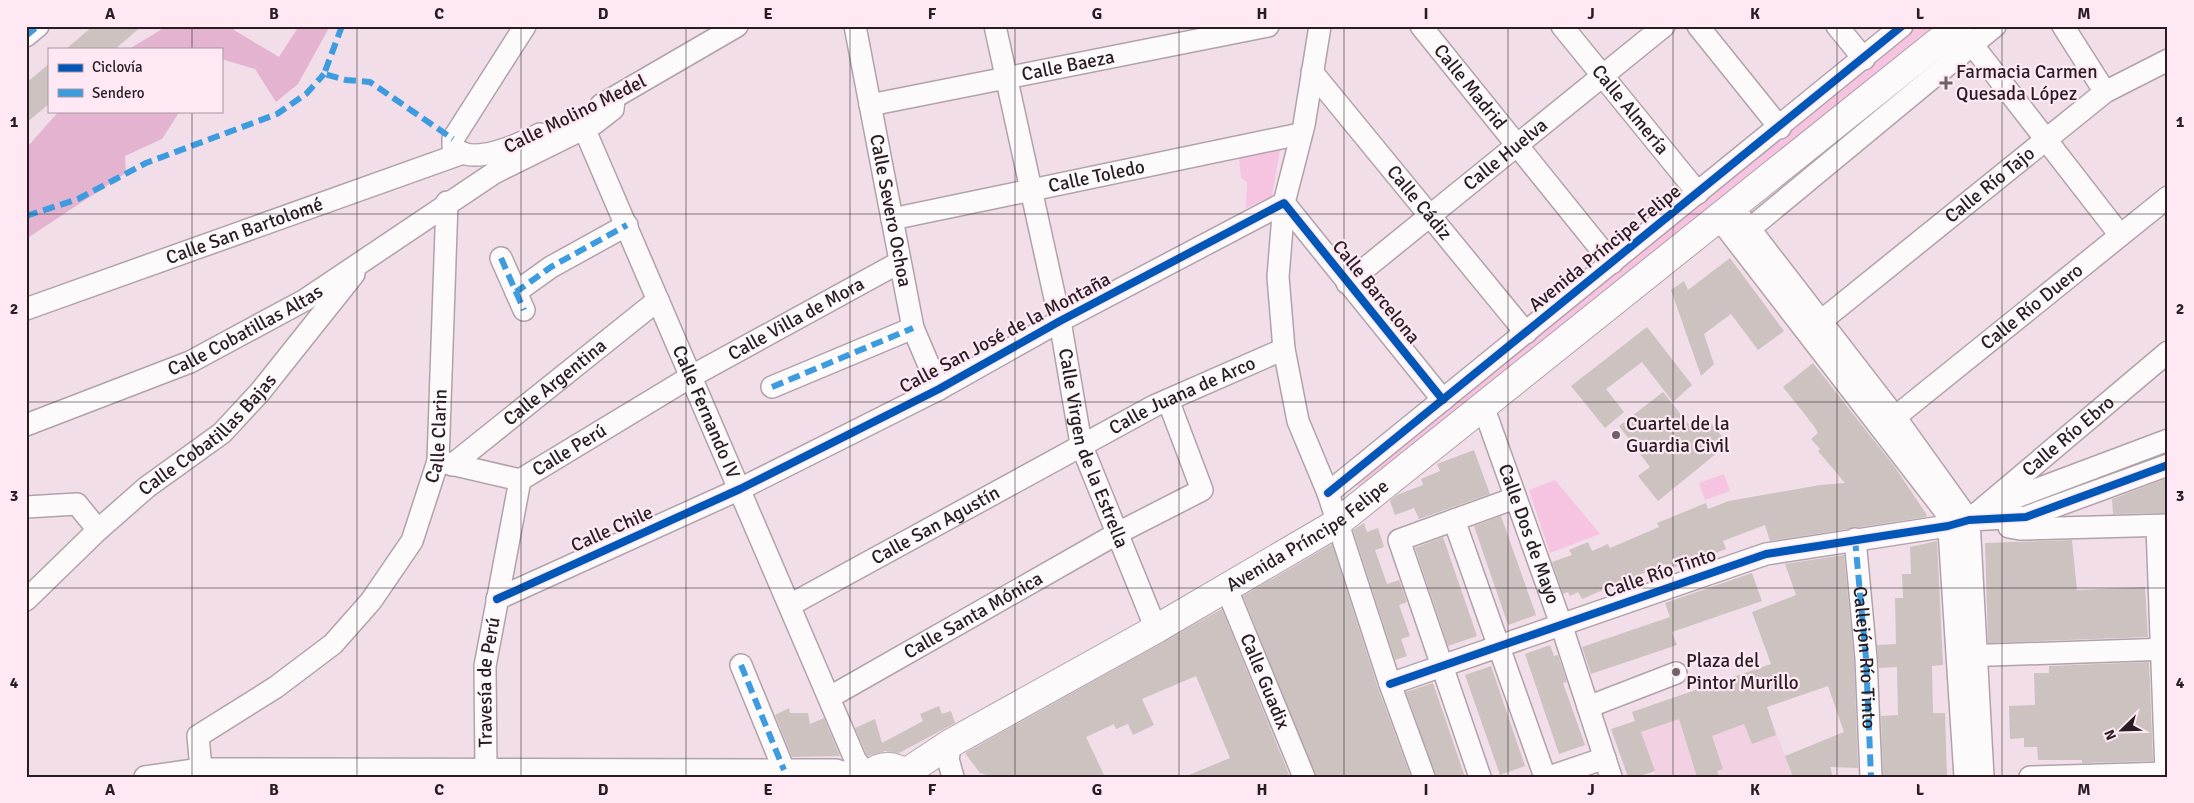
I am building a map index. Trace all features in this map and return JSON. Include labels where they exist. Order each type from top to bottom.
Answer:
[{"type":"main road","name":"Avenida Príncipe Felipe","points":[[905,775],[951,743],[1156,629],[1337,523],[1725,211],[1850,129],[1962,32]]},
{"type":"main road","points":[[867,776],[878,768],[885,766],[892,767],[905,775]]},
{"type":"street","points":[[26,36],[38,26]]},
{"type":"street","points":[[463,153],[453,146],[453,139],[525,26]]},
{"type":"street","name":"Calle Molino Medel","points":[[463,153],[486,154],[506,150],[614,99],[737,26]]},
{"type":"street","name":"Calle Severo Ochoa","points":[[855,26],[913,328],[939,389]]},
{"type":"street","name":"Calle Virgen de la Estrella","points":[[994,26],[1032,188],[1060,321],[1081,444],[1156,629]]},
{"type":"street","name":"Calle Baeza","points":[[870,105],[1268,26]]},
{"type":"street","points":[[1320,26],[1304,125],[1300,134],[1284,203],[1278,277],[1284,348],[1298,421],[1328,493],[1390,684],[1424,777]]},
{"type":"street","name":"Calle Madrid","points":[[1421,26],[1612,263]]},
{"type":"street","name":"Calle Almería","points":[[1562,26],[1698,193]]},
{"type":"street","name":"Calle Huelva","points":[[1347,283],[1664,26]]},
{"type":"street","points":[[1698,26],[1780,128]]},
{"type":"street","points":[[1837,26],[1864,59]]},
{"type":"street","name":"Avenida Príncipe Felipe","points":[[1328,493],[1780,128],[1902,26]]},
{"type":"street","name":"Avenida Príncipe Felipe","points":[[1962,32],[1995,26]]},
{"type":"street","points":[[2064,26],[2105,92]]},
{"type":"street","points":[[1962,32],[2120,235]]},
{"type":"street","name":"Calle Río Tajo","points":[[1813,327],[2105,92],[2168,60]]},
{"type":"street","name":"Calle Cádiz","points":[[1312,72],[1526,333]]},
{"type":"street","points":[[446,202],[494,173],[584,128],[613,109],[614,99]]},
{"type":"street","name":"Calle Fernando IV","points":[[584,128],[855,759],[867,776]]},
{"type":"street","name":"Avenida Príncipe Felipe","points":[[1743,234],[1850,129]]},
{"type":"street","name":"Calle Toledo","points":[[892,219],[1032,188],[1300,134]]},
{"type":"street","name":"Calle San Bartolomé","points":[[26,309],[463,153]]},
{"type":"street","name":"Calle Río Duero","points":[[1888,422],[2168,197]]},
{"type":"street","name":"Calle Cobatillas Altas","points":[[26,425],[190,362],[304,300],[446,202]]},
{"type":"street","name":"Calle Clarin","points":[[200,773],[198,736],[276,687],[333,644],[371,601],[412,541],[445,463],[446,202]]},
{"type":"street","name":"Calle Barcelona","points":[[1284,203],[1443,400]]},
{"type":"street","name":"Calle San José de la Montaña","points":[[740,489],[939,389],[1060,321],[1284,203]]},
{"type":"street","points":[[1725,211],[1888,422],[1969,520],[1965,777]]},
{"type":"street","points":[[501,258],[520,301],[551,267],[627,225]]},
{"type":"street","name":"Calle Cobatillas Bajas","points":[[26,600],[98,530],[147,487],[222,433],[260,392],[371,253]]},
{"type":"street","name":"Calle Villa de Mora","points":[[692,376],[900,262]]},
{"type":"street","name":"Calle Argentina","points":[[445,463],[658,300]]},
{"type":"street","points":[[772,387],[913,328]]},
{"type":"street","name":"Calle Juana de Arco","points":[[1081,444],[1168,400],[1284,348]]},
{"type":"street","name":"Calle Río Ebro","points":[[1969,520],[2168,352]]},
{"type":"street","name":"Calle Perú","points":[[445,463],[520,480],[692,376]]},
{"type":"street","name":"Calle Santa Mónica","points":[[830,697],[1118,533],[1202,490],[1168,400]]},
{"type":"street","name":"Calle Dos de Mayo","points":[[1483,406],[1561,624],[1608,767]]},
{"type":"street","points":[[1888,422],[1948,515],[1983,777]]},
{"type":"street","points":[[1969,520],[1988,508],[2168,440]]},
{"type":"street","name":"Calle San Agustín","points":[[790,605],[1081,444]]},
{"type":"street","points":[[1969,520],[1994,517],[2026,517],[2168,465]]},
{"type":"street","name":"Travesía de Perú","points":[[486,768],[485,666],[520,480]]},
{"type":"street","name":"Calle Chile","points":[[497,599],[740,489]]},
{"type":"street","points":[[1480,777],[1399,540],[1515,498]]},
{"type":"street","points":[[26,507],[77,504],[98,530]]},
{"type":"street","points":[[1994,517],[2007,526],[2020,529],[2162,526],[2167,773],[2030,777]]},
{"type":"street","points":[[1454,520],[1547,777],[1608,767]]},
{"type":"street","name":"Calle Río Tinto","points":[[1390,684],[1766,554],[1948,526],[1969,520]]},
{"type":"street","name":"Callejón Río Tinto","points":[[1855,539],[1866,658],[1871,777]]},
{"type":"street","name":"Calle Guadix","points":[[1226,587],[1304,777]]},
{"type":"street","points":[[1968,656],[2164,649]]},
{"type":"street","points":[[741,665],[784,770]]},
{"type":"street","points":[[1588,707],[1676,674]]},
{"type":"street","points":[[951,743],[948,759],[953,777]]},
{"type":"street","points":[[145,777],[200,773],[486,768],[836,770],[859,777]]},
{"type":"shaded area","points":[[167,26],[235,26],[234,30],[279,57],[299,26],[330,26],[298,84],[276,102],[255,69],[222,59],[222,48],[131,48]]},
{"type":"shaded area","points":[[1903,26],[1944,26],[1365,496],[1353,479]]},
{"type":"shaded area","points":[[58,112],[179,112],[162,139],[125,156],[126,173],[26,239],[26,144],[30,144]]},
{"type":"shaded area","points":[[1280,150],[1272,196],[1246,208],[1247,182],[1241,178],[1239,157]]},
{"type":"shaded area","points":[[1724,474],[1730,491],[1705,500],[1699,483]]},
{"type":"shaded area","points":[[1555,480],[1600,534],[1550,553],[1529,490]]},
{"type":"shaded area","points":[[1753,670],[1793,777],[1655,777],[1632,712]]},
{"type":"building","points":[[93,26],[142,26],[116,48],[67,48]]},
{"type":"building","points":[[48,65],[48,105],[26,123],[26,83]]},
{"type":"building","points":[[1730,258],[1784,331],[1758,350],[1731,314],[1704,334],[1714,364],[1701,376],[1671,290],[1684,281],[1688,290]]},
{"type":"building","points":[[1647,327],[1692,385],[1673,402],[1642,362],[1606,389],[1624,412],[1605,428],[1571,386]]},
{"type":"building","points":[[1813,363],[1894,466],[1927,515],[1926,517],[1770,541],[1765,525],[1723,541],[1726,549],[1698,560],[1698,558],[1667,570],[1665,564],[1582,599],[1578,592],[1570,596],[1568,592],[1563,594],[1552,562],[1572,555],[1569,550],[1588,542],[1592,551],[1608,544],[1610,548],[1659,527],[1657,523],[1706,503],[1708,509],[1729,501],[1820,485],[1845,483],[1818,451],[1820,449],[1811,439],[1818,433],[1783,387]]},
{"type":"building","points":[[1663,392],[1694,431],[1708,419],[1728,444],[1658,501],[1638,476],[1650,467],[1619,426]]},
{"type":"building","points":[[1474,450],[1490,494],[1419,519],[1414,508],[1395,515],[1390,501],[1397,495],[1423,485],[1421,479],[1440,471],[1437,464]]},
{"type":"building","points":[[2168,478],[2168,513],[2113,514],[2112,499]]},
{"type":"building","points":[[1501,516],[1536,615],[1508,625],[1474,526]]},
{"type":"building","points":[[1364,523],[1367,532],[1378,528],[1384,547],[1375,550],[1387,584],[1399,580],[1407,602],[1399,605],[1410,636],[1401,639],[1407,656],[1395,660],[1353,530]]},
{"type":"building","points":[[1443,537],[1477,636],[1448,646],[1415,548]]},
{"type":"building","points":[[2072,540],[2077,590],[2145,587],[2148,637],[1988,643],[1985,543]]},
{"type":"building","points":[[1937,541],[1943,665],[1932,666],[1933,713],[1945,713],[1947,777],[1883,777],[1881,716],[1898,715],[1897,667],[1879,668],[1877,645],[1896,644],[1895,598],[1903,598],[1902,574],[1911,574],[1910,547]]},
{"type":"building","points":[[1332,544],[1378,688],[1411,777],[1316,777],[1243,596]]},
{"type":"building","points":[[1844,555],[1854,659],[1858,768],[1830,767],[1833,777],[1793,777],[1785,756],[1844,732],[1828,686],[1767,707],[1776,735],[1752,744],[1744,724],[1712,736],[1723,769],[1717,771],[1719,777],[1697,777],[1679,719],[1641,732],[1655,771],[1637,777],[1628,777],[1611,729],[1635,721],[1632,712],[1771,664],[1752,612],[1796,595],[1785,564]]},
{"type":"building","points":[[1752,573],[1762,601],[1672,632],[1677,645],[1591,674],[1582,647],[1670,617],[1665,603]]},
{"type":"building","points":[[1222,609],[1290,777],[1184,777],[1230,758],[1196,676],[1142,699],[1154,725],[1133,735],[1128,724],[1116,729],[1114,724],[1086,737],[1105,777],[995,777],[980,773],[965,753]]},
{"type":"building","points":[[1550,645],[1554,656],[1558,655],[1567,682],[1563,683],[1585,745],[1559,754],[1525,654]]},
{"type":"building","points":[[2149,662],[2153,761],[2082,763],[2082,760],[2038,760],[2037,747],[2024,747],[2024,738],[2010,739],[2009,706],[2035,705],[2034,673],[2049,673],[2049,666]]},
{"type":"building","points":[[1491,666],[1525,766],[1500,775],[1465,675]]},
{"type":"building","points":[[1433,683],[1465,777],[1436,777],[1406,692]]},
{"type":"building","points":[[939,706],[942,714],[951,711],[955,723],[899,753],[885,751],[868,756],[855,728],[875,719],[882,743],[923,721],[920,714]]},
{"type":"building","points":[[789,708],[790,713],[808,713],[810,724],[824,718],[840,756],[792,757],[775,715]]},
{"type":"marked path","points":[[26,36],[38,26]]},
{"type":"marked path","points":[[342,26],[324,74],[346,80],[370,82],[453,139]]},
{"type":"marked path","points":[[26,216],[78,199],[146,163],[277,114],[306,94],[324,74]]},
{"type":"marked path","points":[[501,258],[516,292],[551,267],[627,225]]},
{"type":"marked path","points":[[516,292],[524,310]]},
{"type":"marked path","points":[[772,387],[913,328]]},
{"type":"marked path","points":[[1855,539],[1866,658],[1871,777]]},
{"type":"marked path","points":[[741,665],[784,770]]},
{"type":"cycle path","points":[[1328,493],[1902,26]]},
{"type":"cycle path","points":[[497,599],[740,489],[939,389],[1060,321],[1284,203],[1443,400]]},
{"type":"cycle path","points":[[1390,684],[1766,554],[1948,526],[1969,520],[2026,517],[2168,465]]},
{"type":"place","name":"Farmacia Carmen Quesada López","points":[[1946,83]]},
{"type":"place","name":"Cuartel de la Guardia Civil","points":[[1616,435]]},
{"type":"place","name":"Plaza del Pintor Murillo","points":[[1676,672]]}]
